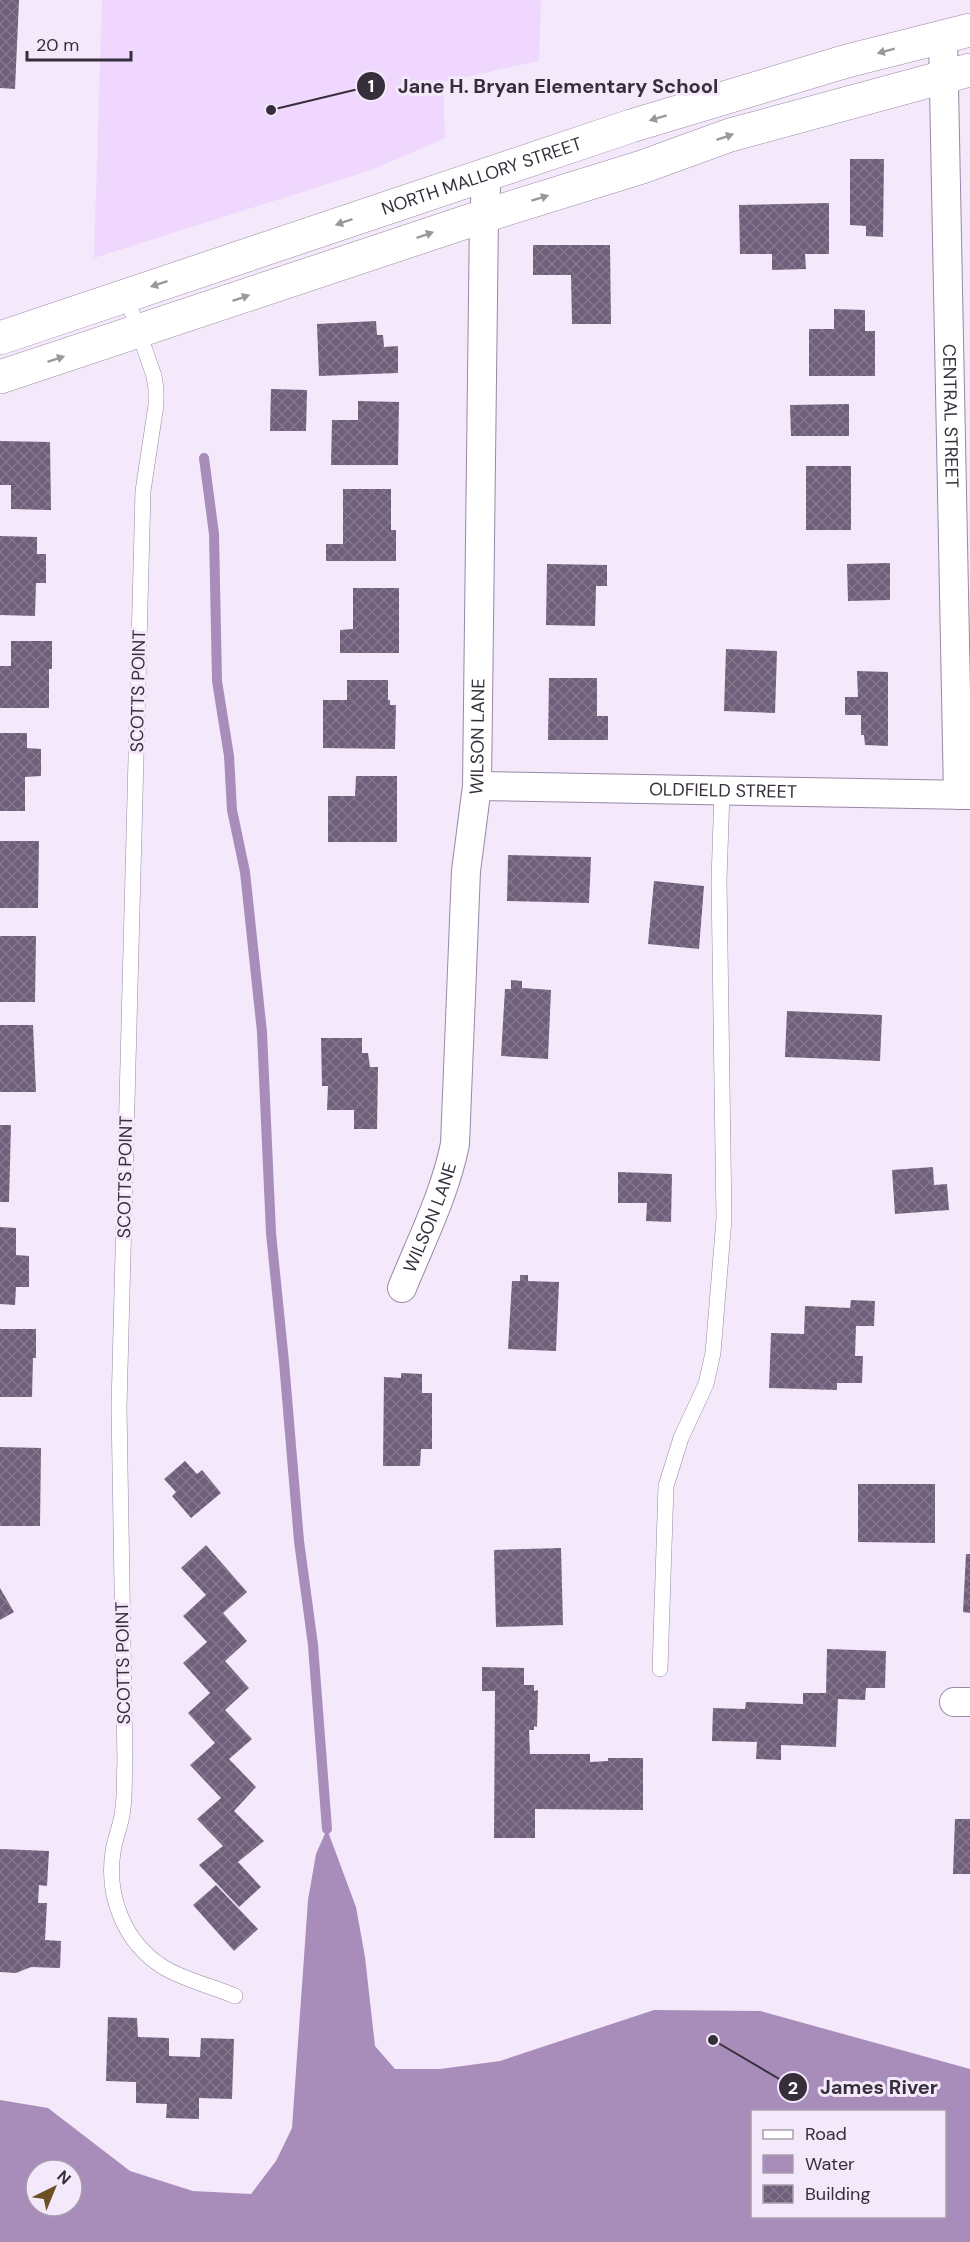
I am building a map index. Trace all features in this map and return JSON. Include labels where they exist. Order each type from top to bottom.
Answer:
[{"type":"main road","name":"NORTH MALLORY STREET","points":[[0,338],[713,100],[847,61],[956,33]]},
{"type":"main road","points":[[0,377],[484,216],[642,167],[730,135],[957,73]]},
{"type":"street","name":"CENTRAL STREET","points":[[956,33],[964,795]]},
{"type":"street","name":"WILSON LANE","points":[[402,1288],[441,1195],[455,1144],[466,871],[477,786],[484,216],[487,174]]},
{"type":"street","name":"OLDFIELD STREET","points":[[477,786],[964,795]]},
{"type":"lane","name":"SCOTTS POINT","points":[[126,295],[154,376],[156,405],[143,491],[119,1407],[125,1762],[123,1809],[113,1853],[112,1880],[117,1908],[127,1931],[142,1952],[165,1968],[235,1996]]},
{"type":"lane","points":[[660,1669],[666,1486],[681,1438],[706,1384],[714,1353],[724,1219],[719,880],[722,792]]},
{"type":"shaded area","points":[[102,0],[541,0],[539,61],[443,82],[445,138],[371,170],[94,258]]},
{"type":"water","points":[[327,1829],[356,1907],[365,1957],[375,2046],[395,2069],[440,2069],[500,2061],[654,2010],[760,2011],[970,2069],[970,2242],[0,2242],[0,2100],[48,2108],[130,2171],[193,2191],[251,2194],[276,2161],[292,2128],[308,1900],[316,1854]]},
{"type":"building","points":[[0,0],[19,0],[15,89],[0,88]]},
{"type":"building","points":[[850,159],[884,159],[883,237],[866,236],[866,226],[850,225]]},
{"type":"building","points":[[829,203],[829,254],[805,254],[806,269],[772,270],[772,254],[740,254],[739,205]]},
{"type":"building","points":[[533,245],[610,245],[611,324],[572,324],[571,275],[533,275]]},
{"type":"building","points":[[834,309],[865,310],[865,331],[875,331],[875,376],[809,376],[809,329],[834,329]]},
{"type":"building","points":[[376,321],[377,335],[383,335],[384,347],[398,346],[398,373],[319,376],[317,324]]},
{"type":"building","points":[[271,389],[307,390],[306,431],[270,431]]},
{"type":"building","points":[[358,401],[399,402],[398,465],[331,465],[332,420],[358,420]]},
{"type":"building","points":[[849,404],[849,436],[791,436],[790,405]]},
{"type":"building","points":[[0,441],[50,442],[51,510],[11,509],[11,485],[0,485]]},
{"type":"building","points":[[806,466],[851,466],[851,530],[806,530]]},
{"type":"building","points":[[343,489],[391,489],[391,530],[396,530],[396,561],[326,561],[326,544],[343,544]]},
{"type":"building","points":[[0,536],[37,537],[37,554],[46,554],[46,583],[36,583],[35,616],[0,615]]},
{"type":"building","points":[[890,563],[890,600],[848,601],[847,564]]},
{"type":"building","points":[[547,564],[607,565],[607,586],[596,586],[595,626],[546,625]]},
{"type":"building","points":[[353,588],[399,588],[399,653],[340,653],[340,630],[353,629]]},
{"type":"building","points":[[11,641],[52,641],[49,708],[0,708],[0,666],[11,666]]},
{"type":"building","points":[[726,649],[777,651],[775,713],[724,711]]},
{"type":"building","points":[[857,671],[888,672],[888,746],[865,745],[864,735],[861,735],[861,715],[845,715],[845,697],[858,697]]},
{"type":"building","points":[[549,678],[597,678],[597,716],[608,716],[608,740],[548,740]]},
{"type":"building","points":[[347,680],[388,680],[388,700],[390,700],[390,705],[396,705],[395,749],[323,748],[323,700],[347,700]]},
{"type":"building","points":[[0,733],[27,733],[27,748],[41,749],[41,776],[25,777],[25,811],[0,811]]},
{"type":"building","points":[[356,776],[397,776],[397,842],[328,842],[328,796],[355,796]]},
{"type":"building","points":[[0,841],[39,841],[38,908],[0,908]]},
{"type":"building","points":[[508,855],[591,857],[589,903],[507,901]]},
{"type":"building","points":[[654,881],[704,886],[699,949],[648,944]]},
{"type":"building","points":[[0,936],[36,936],[35,1002],[0,1002]]},
{"type":"building","points":[[511,980],[522,981],[522,988],[551,990],[548,1059],[501,1056],[505,989],[511,989]]},
{"type":"building","points":[[787,1011],[882,1015],[880,1061],[785,1057]]},
{"type":"building","points":[[0,1025],[33,1025],[36,1092],[0,1092]]},
{"type":"building","points":[[321,1038],[362,1038],[362,1053],[368,1053],[370,1067],[378,1067],[377,1129],[354,1129],[354,1110],[327,1110],[328,1086],[322,1086]]},
{"type":"building","points":[[0,1125],[11,1125],[9,1202],[0,1202]]},
{"type":"building","points":[[933,1167],[934,1185],[947,1184],[949,1210],[895,1214],[892,1170]]},
{"type":"building","points":[[618,1172],[672,1174],[671,1222],[646,1221],[647,1203],[618,1203]]},
{"type":"building","points":[[0,1227],[16,1228],[16,1255],[29,1256],[29,1287],[16,1287],[15,1305],[0,1304]]},
{"type":"building","points":[[520,1275],[528,1275],[528,1281],[559,1282],[556,1351],[508,1349],[512,1281],[520,1281]]},
{"type":"building","points":[[851,1300],[875,1301],[874,1326],[856,1326],[855,1356],[863,1356],[862,1383],[837,1383],[837,1390],[769,1388],[771,1333],[804,1334],[805,1306],[850,1308]]},
{"type":"building","points":[[0,1329],[36,1329],[32,1397],[0,1397]]},
{"type":"building","points":[[401,1373],[422,1374],[422,1393],[432,1393],[432,1449],[421,1449],[420,1466],[383,1466],[384,1377],[401,1378]]},
{"type":"building","points":[[0,1447],[41,1448],[40,1526],[0,1526]]},
{"type":"building","points":[[185,1461],[197,1474],[202,1470],[221,1493],[191,1518],[172,1496],[176,1492],[164,1479]]},
{"type":"building","points":[[858,1484],[935,1484],[935,1543],[858,1542]]},
{"type":"building","points":[[206,1545],[247,1592],[223,1613],[247,1641],[225,1661],[249,1688],[225,1710],[252,1739],[229,1759],[256,1787],[234,1811],[264,1841],[238,1862],[261,1887],[239,1907],[199,1865],[223,1846],[197,1819],[221,1798],[190,1765],[215,1743],[188,1713],[210,1693],[183,1663],[207,1642],[183,1616],[206,1595],[181,1568]]},
{"type":"building","points":[[561,1548],[563,1625],[496,1627],[494,1550]]},
{"type":"building","points":[[966,1554],[970,1554],[970,1613],[963,1612]]},
{"type":"building","points":[[0,1588],[14,1612],[0,1620]]},
{"type":"building","points":[[827,1649],[886,1651],[885,1688],[866,1688],[865,1700],[838,1699],[836,1747],[781,1745],[781,1760],[756,1759],[757,1742],[712,1741],[713,1708],[745,1709],[746,1702],[803,1704],[803,1693],[826,1693]]},
{"type":"building","points":[[482,1667],[524,1668],[524,1685],[534,1685],[534,1691],[538,1690],[537,1727],[534,1726],[534,1730],[529,1730],[530,1754],[590,1754],[590,1762],[608,1761],[608,1758],[643,1758],[643,1810],[535,1809],[535,1838],[494,1838],[495,1691],[482,1691]]},
{"type":"building","points":[[955,1819],[970,1819],[970,1874],[953,1874]]},
{"type":"building","points":[[0,1849],[49,1851],[47,1886],[39,1885],[38,1903],[47,1903],[45,1940],[61,1941],[60,1968],[31,1967],[16,1973],[0,1972]]},
{"type":"building","points":[[216,1885],[258,1929],[234,1951],[193,1905]]},
{"type":"building","points":[[108,2017],[137,2018],[138,2037],[169,2038],[169,2056],[200,2057],[201,2038],[234,2039],[232,2099],[199,2098],[199,2119],[166,2118],[167,2104],[136,2103],[136,2082],[106,2081]]},
{"type":"waterway","points":[[204,458],[214,534],[217,681],[229,756],[232,810],[245,872],[262,1032],[271,1233],[299,1541],[313,1645],[327,1829]]},
{"type":"place","name":"Jane H. Bryan Elementary School","points":[[271,110]]},
{"type":"place","name":"James River","points":[[713,2040]]}]
